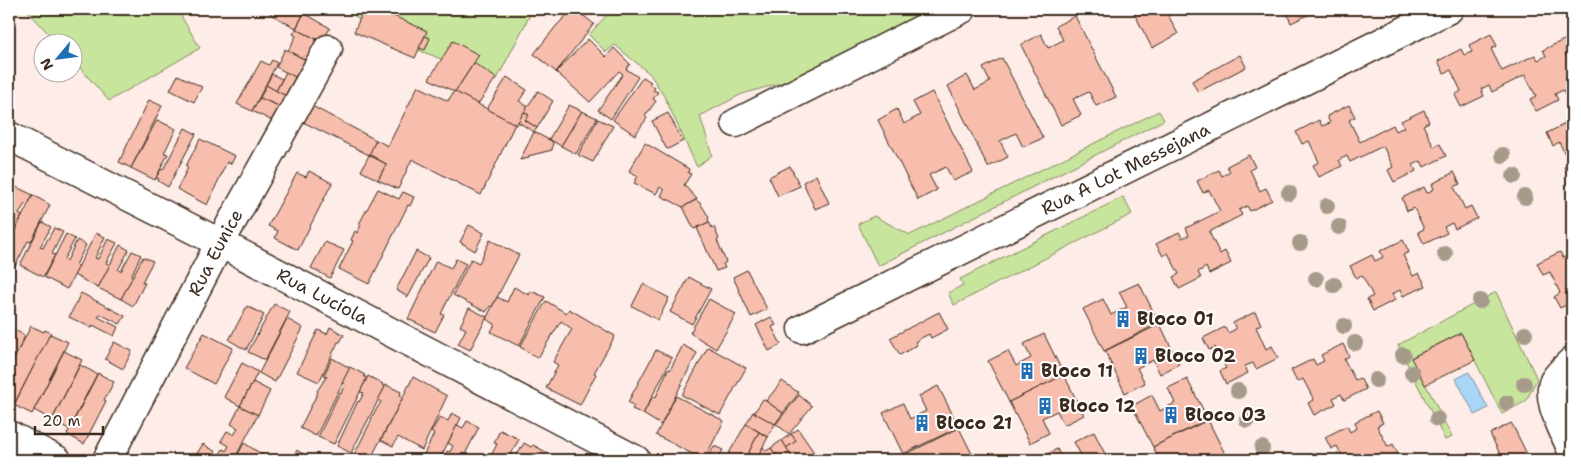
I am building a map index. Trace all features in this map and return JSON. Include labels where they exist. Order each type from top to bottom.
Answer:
[{"type":"street","points":[[736,124],[962,9]]},
{"type":"street","name":"Rua A Lot Messejana","points":[[802,329],[1449,9]]},
{"type":"street","name":"Rua Eunice","points":[[107,460],[220,244],[328,49]]},
{"type":"street","name":"Rua Lucíola","points":[[9,136],[636,460]]},
{"type":"street","points":[[1566,367],[1572,401]]},
{"type":"street","points":[[1566,367],[1554,382],[1550,395],[1572,451]]},
{"type":"street","points":[[9,435],[57,460]]},
{"type":"green space","points":[[26,9],[177,9],[200,48],[109,101],[82,70],[82,32],[47,32]]},
{"type":"green space","points":[[348,9],[533,9],[496,81],[371,31]]},
{"type":"green space","points":[[612,9],[931,9],[788,81],[742,94],[700,116],[712,155],[697,167],[664,96],[650,74],[615,45],[606,52],[589,35]]},
{"type":"green space","points":[[1159,111],[1164,120],[878,266],[858,224],[874,216],[910,235]]},
{"type":"green space","points":[[1123,197],[1132,214],[954,305],[948,293],[963,285],[960,279]]},
{"type":"green space","points":[[1496,292],[1537,379],[1526,401],[1502,414],[1461,333],[1412,357],[1452,437],[1445,440],[1398,345]]},
{"type":"water","points":[[1469,372],[1488,408],[1475,415],[1456,379]]},
{"type":"building","points":[[273,9],[295,9],[304,13],[296,28],[270,14]]},
{"type":"building","points":[[364,9],[391,9],[389,14],[427,31],[415,58],[354,32]]},
{"type":"building","points":[[573,9],[594,24],[556,72],[534,54],[557,25]]},
{"type":"building","points":[[1132,9],[1165,9],[1178,34],[1152,48]]},
{"type":"building","points":[[1285,9],[1320,9],[1291,23]]},
{"type":"building","points":[[304,13],[330,28],[322,42],[296,29]]},
{"type":"building","points":[[1075,16],[1116,97],[1096,106],[1089,92],[1073,99],[1081,115],[1061,125],[1021,45],[1041,34],[1048,48],[1063,40],[1056,26]]},
{"type":"building","points":[[296,29],[322,42],[311,63],[288,51],[296,36],[293,34]]},
{"type":"building","points":[[1491,34],[1497,46],[1491,49],[1502,71],[1535,55],[1538,60],[1546,56],[1543,50],[1566,39],[1571,51],[1565,54],[1572,68],[1572,93],[1566,96],[1563,90],[1555,94],[1558,100],[1536,111],[1530,99],[1536,96],[1525,75],[1492,92],[1489,85],[1481,89],[1484,96],[1461,107],[1455,95],[1461,91],[1451,70],[1444,73],[1438,61],[1461,49],[1464,55],[1472,52],[1469,45]]},
{"type":"building","points":[[425,36],[430,38],[425,50],[419,48]]},
{"type":"building","points":[[588,39],[606,57],[614,48],[630,64],[626,69],[638,77],[611,119],[598,110],[623,74],[619,71],[590,102],[556,72]]},
{"type":"building","points":[[453,41],[479,55],[455,92],[429,79]]},
{"type":"building","points":[[285,49],[311,63],[302,81],[276,67]]},
{"type":"building","points":[[1240,55],[1246,67],[1198,92],[1192,81]]},
{"type":"building","points":[[1002,58],[1043,138],[1023,147],[1016,133],[1000,141],[1008,157],[988,167],[948,86],[967,75],[975,90],[990,82],[983,68]]},
{"type":"building","points":[[272,60],[277,63],[252,111],[237,104],[261,61],[269,65]]},
{"type":"building","points":[[474,63],[496,78],[478,104],[455,92]]},
{"type":"building","points":[[286,72],[297,78],[288,97],[276,91]]},
{"type":"building","points":[[272,74],[282,79],[276,91],[266,85]]},
{"type":"building","points":[[178,75],[202,87],[194,102],[170,90]]},
{"type":"building","points":[[507,77],[527,90],[519,101],[528,107],[516,125],[487,109]]},
{"type":"building","points":[[643,77],[651,82],[649,84],[655,88],[653,90],[658,92],[653,99],[656,101],[645,116],[647,118],[635,135],[613,120]]},
{"type":"building","points":[[266,85],[293,100],[288,110],[260,98]]},
{"type":"building","points":[[418,86],[448,101],[454,91],[515,124],[481,195],[412,159],[398,189],[378,180],[386,164],[369,154],[376,140],[388,146]]},
{"type":"building","points":[[538,91],[553,101],[537,128],[525,120],[529,115],[524,112]]},
{"type":"building","points":[[932,92],[973,172],[953,181],[946,167],[929,175],[937,190],[918,200],[878,120],[897,109],[904,124],[920,115],[913,102]]},
{"type":"building","points":[[260,98],[283,108],[275,122],[252,111]]},
{"type":"building","points":[[149,100],[162,106],[131,168],[119,162]]},
{"type":"building","points":[[310,105],[376,140],[369,155],[301,121]]},
{"type":"building","points":[[569,105],[582,111],[561,146],[549,139]]},
{"type":"building","points":[[1349,105],[1355,117],[1349,120],[1360,142],[1393,125],[1396,131],[1404,127],[1401,121],[1424,110],[1429,122],[1423,125],[1434,147],[1440,144],[1446,156],[1424,167],[1421,161],[1413,165],[1416,171],[1394,182],[1388,170],[1393,167],[1383,146],[1350,162],[1347,156],[1339,160],[1342,166],[1319,177],[1313,165],[1319,162],[1309,141],[1302,144],[1296,132],[1319,120],[1322,126],[1330,123],[1327,116]]},
{"type":"building","points":[[582,111],[597,118],[576,154],[561,146]]},
{"type":"building","points":[[524,112],[529,115],[525,120],[537,128],[534,132],[518,122]]},
{"type":"building","points":[[668,113],[683,141],[668,149],[652,121]]},
{"type":"building","points":[[598,119],[613,126],[593,162],[578,155]]},
{"type":"building","points":[[157,120],[176,129],[164,153],[168,154],[155,180],[131,168]]},
{"type":"building","points":[[1569,122],[1572,128],[1572,178],[1570,179],[1564,167],[1570,164],[1559,142],[1553,146],[1547,133]]},
{"type":"building","points":[[185,128],[196,134],[168,187],[156,178],[161,169],[163,170]]},
{"type":"building","points":[[534,132],[553,142],[552,150],[520,160]]},
{"type":"building","points":[[200,139],[235,156],[231,164],[227,162],[207,205],[177,189]]},
{"type":"building","points":[[645,143],[689,169],[688,173],[691,174],[684,185],[697,199],[683,207],[661,196],[664,190],[660,187],[656,194],[634,183],[638,176],[629,171]]},
{"type":"building","points":[[369,155],[386,164],[378,180],[361,171]]},
{"type":"building","points":[[1249,155],[1255,167],[1250,170],[1260,191],[1266,188],[1272,200],[1250,211],[1247,206],[1239,210],[1242,215],[1209,232],[1220,254],[1225,251],[1231,263],[1209,274],[1206,267],[1198,272],[1201,278],[1179,289],[1173,277],[1179,274],[1168,253],[1163,256],[1156,244],[1179,232],[1182,238],[1189,235],[1186,228],[1220,211],[1209,190],[1203,193],[1197,181],[1219,170],[1222,176],[1230,172],[1227,166]]},
{"type":"building","points":[[790,166],[800,186],[778,196],[769,177]]},
{"type":"building","points":[[309,171],[332,183],[298,250],[275,238],[278,231],[268,226],[297,173],[306,177]]},
{"type":"building","points":[[1454,172],[1460,184],[1454,187],[1465,209],[1471,206],[1477,218],[1455,229],[1452,223],[1444,227],[1447,233],[1424,244],[1418,232],[1424,229],[1414,208],[1407,211],[1402,198],[1424,187],[1427,193],[1434,189],[1432,184]]},
{"type":"building","points":[[816,175],[829,203],[815,209],[803,182]]},
{"type":"building","points":[[14,186],[33,195],[28,205],[25,204],[19,214],[22,216],[13,233],[10,231],[9,234],[9,197]]},
{"type":"building","points":[[378,189],[399,199],[403,192],[414,197],[410,206],[408,205],[369,284],[339,269],[353,241],[351,240],[355,231],[357,233],[361,225],[359,224]]},
{"type":"building","points":[[33,195],[50,205],[31,242],[28,241],[9,278],[9,242]]},
{"type":"building","points":[[696,200],[709,217],[709,222],[694,229],[683,207]]},
{"type":"building","points":[[42,222],[51,227],[40,247],[43,248],[54,228],[63,232],[52,254],[55,255],[43,277],[20,265]]},
{"type":"building","points":[[709,222],[712,228],[714,227],[726,262],[723,264],[725,268],[716,271],[697,228]]},
{"type":"building","points":[[469,225],[484,233],[475,251],[460,242]]},
{"type":"building","points":[[96,233],[105,237],[95,258],[98,259],[108,239],[117,243],[106,263],[110,265],[98,288],[74,275]]},
{"type":"building","points":[[66,234],[75,239],[64,259],[67,261],[77,240],[86,245],[76,265],[79,266],[67,289],[44,277]]},
{"type":"building","points":[[490,240],[519,255],[492,307],[490,306],[486,312],[453,295],[471,259],[479,263]]},
{"type":"building","points":[[1403,240],[1409,252],[1403,255],[1413,276],[1419,273],[1426,286],[1403,296],[1400,290],[1392,294],[1395,300],[1373,311],[1367,299],[1373,296],[1362,275],[1356,278],[1350,266],[1372,255],[1375,261],[1383,257],[1380,251]]},
{"type":"building","points":[[325,242],[344,250],[330,278],[311,268]]},
{"type":"building","points":[[120,245],[129,250],[118,270],[121,271],[132,251],[141,255],[131,276],[133,277],[121,299],[98,288]]},
{"type":"building","points":[[1572,246],[1572,302],[1560,308],[1554,297],[1560,293],[1550,272],[1543,275],[1537,263],[1560,252],[1563,258],[1571,254],[1567,248]]},
{"type":"building","points":[[416,251],[429,258],[408,297],[396,290]]},
{"type":"building","points":[[143,257],[153,261],[142,282],[145,283],[133,306],[121,299]]},
{"type":"building","points":[[456,259],[466,264],[441,314],[444,315],[435,332],[408,319],[436,261],[451,268]]},
{"type":"building","points":[[747,270],[767,309],[751,317],[733,277]]},
{"type":"building","points":[[689,277],[711,289],[692,324],[670,312]]},
{"type":"building","name":"Bloco 01","points":[[1139,283],[1159,323],[1104,351],[1083,309],[1103,299],[1111,315],[1127,307],[1119,292]]},
{"type":"building","points":[[643,284],[669,298],[658,320],[632,306]]},
{"type":"building","points":[[514,287],[529,295],[531,291],[545,297],[519,346],[491,332],[495,324],[486,319],[497,297],[507,302]]},
{"type":"building","points":[[81,293],[125,316],[120,324],[100,314],[98,317],[118,327],[114,336],[93,325],[92,328],[69,317]]},
{"type":"building","points":[[709,299],[736,314],[716,349],[690,333]]},
{"type":"building","points":[[546,301],[566,313],[569,309],[615,336],[594,373],[596,374],[580,405],[546,388],[558,365],[553,362],[572,329],[561,321],[538,358],[520,347]]},
{"type":"building","points":[[274,304],[290,312],[265,360],[248,352]]},
{"type":"building","points":[[247,306],[264,315],[246,350],[229,340]]},
{"type":"building","points":[[469,308],[487,317],[470,350],[458,344],[466,329],[460,326]]},
{"type":"building","points":[[939,312],[948,329],[931,338],[929,334],[923,337],[915,342],[917,345],[900,355],[890,338]]},
{"type":"building","points":[[1255,312],[1261,324],[1256,327],[1266,349],[1272,346],[1278,358],[1256,369],[1253,363],[1245,366],[1248,373],[1226,384],[1220,371],[1226,368],[1215,347],[1209,350],[1203,338],[1225,327],[1228,333],[1236,329],[1233,323]]},
{"type":"building","points":[[771,317],[776,325],[772,327],[781,344],[769,351],[756,325]]},
{"type":"building","points":[[287,319],[303,328],[275,382],[259,373]]},
{"type":"building","name":"Bloco 02","points":[[1160,324],[1179,364],[1160,374],[1153,360],[1137,368],[1145,383],[1125,393],[1105,351]]},
{"type":"building","points":[[9,326],[25,336],[9,369]]},
{"type":"building","points":[[31,326],[51,333],[9,412],[9,369]]},
{"type":"building","points":[[330,327],[344,335],[340,342],[338,342],[319,382],[297,372],[318,330],[327,334]]},
{"type":"building","points":[[204,333],[233,348],[214,384],[184,368]]},
{"type":"building","points":[[1461,333],[1475,360],[1425,385],[1411,358]]},
{"type":"building","points":[[50,334],[68,342],[32,414],[14,405]]},
{"type":"building","name":"Bloco 11","points":[[1044,334],[1064,375],[1009,402],[988,361],[1008,351],[1016,366],[1031,358],[1024,344]]},
{"type":"building","points":[[114,342],[132,351],[123,369],[105,359]]},
{"type":"building","points":[[1343,344],[1349,356],[1344,359],[1355,380],[1360,378],[1366,389],[1344,400],[1341,394],[1333,398],[1336,404],[1314,415],[1308,403],[1314,400],[1303,379],[1297,382],[1291,370],[1313,359],[1316,365],[1324,361],[1321,355]]},
{"type":"building","points":[[683,345],[697,353],[661,425],[643,414],[653,396],[656,397],[668,369],[670,370]]},
{"type":"building","points":[[708,347],[746,368],[720,415],[682,395]]},
{"type":"building","points":[[656,350],[672,358],[643,414],[632,409],[634,406],[628,402]]},
{"type":"building","points":[[64,351],[82,360],[52,420],[34,410]]},
{"type":"building","points":[[332,358],[350,368],[316,436],[300,428],[317,391],[327,376],[324,375]]},
{"type":"building","points":[[242,363],[258,372],[240,406],[224,397]]},
{"type":"building","points":[[80,365],[97,374],[69,429],[52,420]]},
{"type":"building","points":[[350,367],[367,378],[334,444],[318,437],[341,393],[345,384],[342,383]]},
{"type":"building","points":[[98,373],[114,382],[84,444],[67,434]]},
{"type":"building","name":"Bloco 12","points":[[1064,375],[1084,415],[1064,425],[1057,411],[1042,418],[1049,433],[1030,443],[1009,402]]},
{"type":"building","points":[[368,376],[385,387],[351,453],[337,446],[358,401],[364,393],[360,392]]},
{"type":"building","points":[[413,377],[447,396],[422,450],[398,437],[393,446],[381,440]]},
{"type":"building","name":"Bloco 03","points":[[1187,379],[1208,419],[1153,447],[1132,406],[1152,395],[1160,411],[1175,403],[1168,388]]},
{"type":"building","points":[[782,381],[799,393],[783,413],[766,401]]},
{"type":"building","points":[[253,382],[270,391],[258,415],[240,406]]},
{"type":"building","points":[[386,385],[401,392],[400,395],[403,397],[370,460],[364,460],[354,455],[371,418],[381,402],[378,400]]},
{"type":"building","name":"Bloco 21","points":[[938,386],[959,427],[903,454],[883,413],[903,403],[910,419],[926,411],[919,396]]},
{"type":"building","points":[[799,395],[812,406],[789,434],[776,424]]},
{"type":"building","points":[[676,396],[724,421],[704,460],[656,435]]},
{"type":"building","points":[[763,399],[783,413],[775,424],[754,413]]},
{"type":"building","points":[[240,406],[258,415],[234,460],[212,460],[214,455],[218,457],[223,449],[226,451],[229,446],[221,441],[227,431],[234,435],[238,428],[231,424]]},
{"type":"building","points":[[1377,411],[1383,423],[1377,426],[1388,447],[1393,444],[1399,456],[1391,460],[1344,460],[1337,446],[1331,449],[1325,437],[1347,426],[1350,432],[1357,428],[1355,422]]},
{"type":"building","points":[[753,412],[775,424],[768,437],[746,424]]},
{"type":"building","points":[[452,413],[461,418],[439,460],[421,460],[434,434],[431,432],[440,417],[448,421]]},
{"type":"building","points":[[1208,420],[1228,460],[1204,460],[1202,456],[1193,460],[1159,460],[1153,447]]},
{"type":"building","points":[[467,421],[479,427],[462,460],[443,460],[447,451],[450,452],[453,446],[448,443],[457,425],[463,428]]},
{"type":"building","points":[[1511,423],[1530,460],[1503,460],[1490,434]]},
{"type":"building","points":[[746,424],[759,432],[745,460],[725,460]]},
{"type":"building","points":[[959,428],[975,460],[906,460],[904,455]]},
{"type":"building","points":[[798,429],[817,457],[812,460],[794,460],[786,448],[796,441],[791,434]]},
{"type":"building","points":[[500,430],[519,439],[508,460],[489,460],[497,444],[494,443]]},
{"type":"building","points":[[759,432],[768,437],[756,460],[745,460]]},
{"type":"building","points":[[1094,432],[1108,460],[1074,460],[1082,457],[1074,442]]},
{"type":"building","points":[[791,434],[796,441],[786,448],[782,440]]},
{"type":"building","points":[[782,440],[792,457],[787,460],[779,460],[771,448]]},
{"type":"building","points":[[244,443],[263,455],[260,460],[235,460]]},
{"type":"building","points":[[524,443],[531,447],[533,445],[561,460],[514,460]]},
{"type":"building","points":[[203,444],[216,452],[212,460],[193,460]]},
{"type":"building","points":[[714,446],[723,450],[717,460],[707,460]]},
{"type":"building","points":[[763,447],[766,451],[771,448],[779,460],[756,460]]},
{"type":"building","points":[[1057,449],[1063,460],[1038,459]]},
{"type":"building","points":[[298,451],[314,460],[291,460]]},
{"type":"place","name":"Bloco 01","points":[[1123,319]]},
{"type":"place","name":"Bloco 02","points":[[1141,356]]},
{"type":"place","name":"Bloco 11","points":[[1027,371]]},
{"type":"place","name":"Bloco 12","points":[[1045,406]]},
{"type":"place","name":"Bloco 03","points":[[1171,415]]},
{"type":"place","name":"Bloco 21","points":[[922,423]]}]
